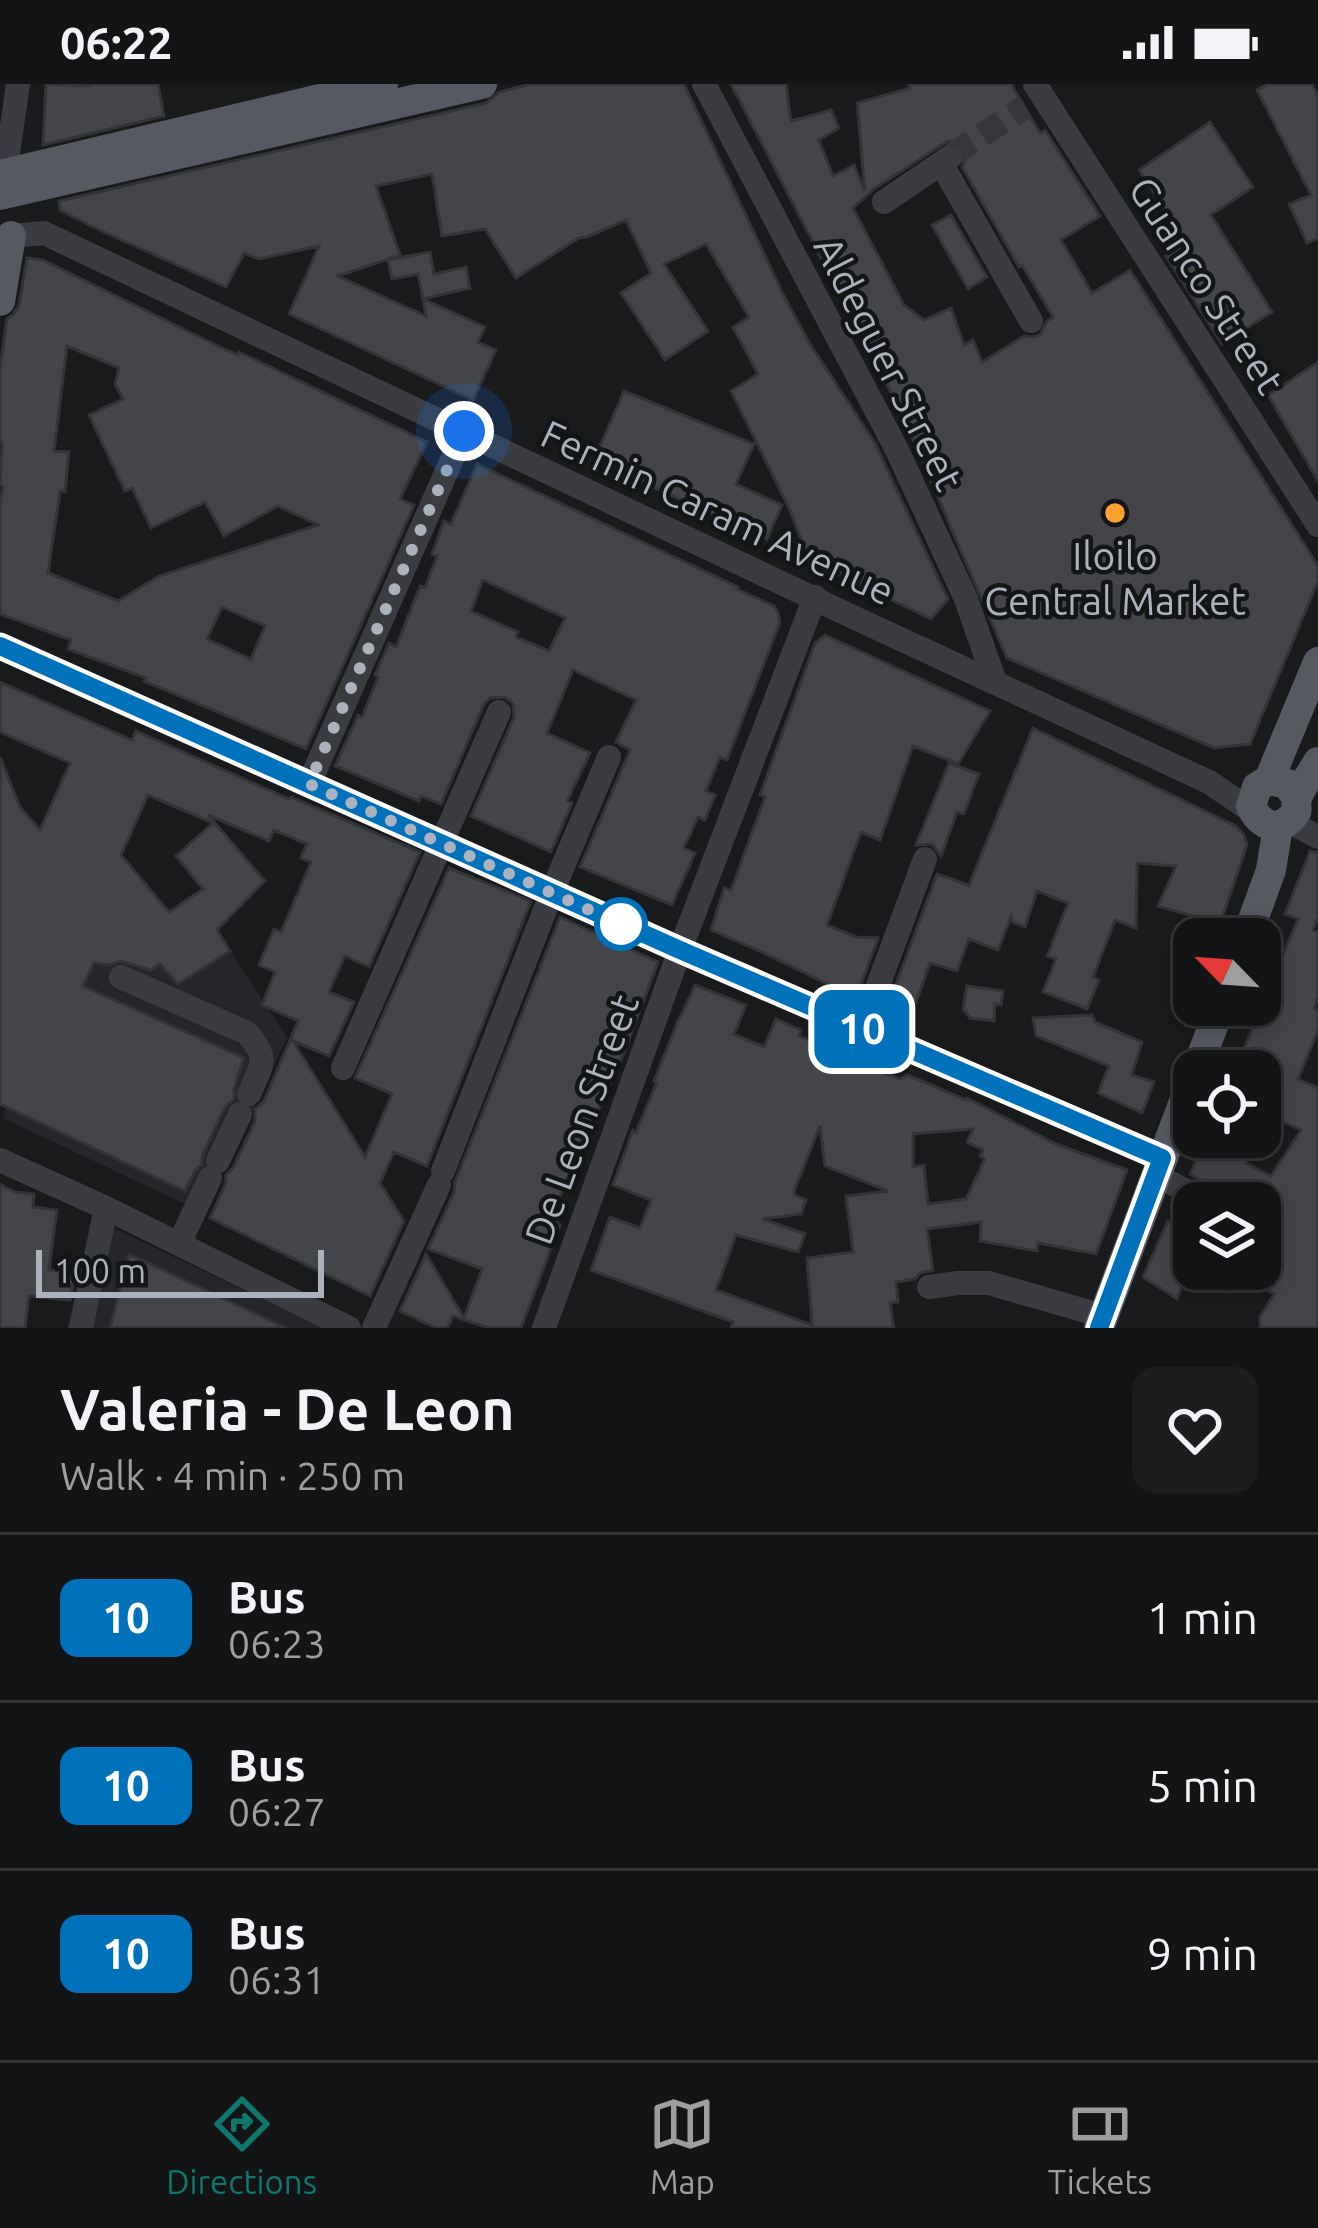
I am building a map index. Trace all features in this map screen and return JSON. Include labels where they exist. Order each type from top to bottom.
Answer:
[{"type":"main road","points":[[2,184],[38,188],[482,84]]},
{"type":"main road","points":[[2,184],[367,86]]},
{"type":"main road","points":[[0,302],[6,240]]},
{"type":"main road","points":[[1254,918],[1271,870],[1275,803],[1318,662]]},
{"type":"main road","points":[[1275,803],[1318,761]]},
{"type":"main road","points":[[1101,1322],[1173,1130]]},
{"type":"street","points":[[2,184],[18,84]]},
{"type":"street","name":"Aldeguer Street","points":[[704,84],[907,449],[995,682]]},
{"type":"street","name":"Guanco Street","points":[[1034,96],[1318,525]]},
{"type":"street","points":[[884,202],[947,159],[1030,321]]},
{"type":"street","points":[[6,240],[44,233],[38,188]]},
{"type":"street","name":"Fermin Caram Avenue","points":[[44,233],[1209,782],[1275,803],[1318,837]]},
{"type":"street","points":[[309,784],[464,431]]},
{"type":"street","name":"De Leon Street","points":[[544,1328],[680,950],[815,597]]},
{"type":"street","points":[[0,646],[862,1029],[1159,1167],[1180,1182]]},
{"type":"street","points":[[344,1068],[499,712]]},
{"type":"street","points":[[374,1328],[441,1178],[609,757]]},
{"type":"street","points":[[862,1029],[925,859]]},
{"type":"street","points":[[122,977],[247,1033],[260,1048],[262,1063],[179,1244]]},
{"type":"street","points":[[0,1160],[349,1328]]},
{"type":"street","points":[[81,1328],[106,1208]]},
{"type":"street","points":[[556,1328],[572,1285],[561,1281]]},
{"type":"street","points":[[929,1287],[989,1283],[1101,1322]]},
{"type":"shaded area","points":[[74,902],[160,963],[217,930],[287,1038],[204,1213],[3,1118],[22,1051],[0,970]]},
{"type":"shaded area","points":[[111,1227],[324,1328],[67,1328],[89,1241]]},
{"type":"building","points":[[46,84],[158,84],[164,116],[43,145]]},
{"type":"building","points":[[531,84],[684,84],[785,298],[875,443],[948,599],[931,619],[809,560],[789,508],[731,391],[758,374],[733,327],[749,317],[706,244],[664,264],[708,331],[665,360],[621,293],[651,273],[626,220],[579,238],[516,278],[485,229],[442,236],[432,174],[376,186],[400,255],[338,276],[426,316],[423,299],[485,327],[478,342],[496,350],[473,400],[289,314],[319,246],[259,259],[244,253],[226,287],[60,210],[59,201],[486,103],[499,92]]},
{"type":"building","name":"Iloilo Central Market","points":[[731,84],[786,84],[791,121],[831,110],[839,128],[819,140],[833,176],[854,165],[865,191],[857,103],[910,88],[909,84],[1011,84],[1100,216],[1061,240],[1092,293],[1130,270],[1318,566],[1318,581],[1250,744],[1214,748],[1007,658],[903,416]],"holes":[[[948,141],[958,143],[966,157],[962,167],[1053,317],[1040,335],[1024,336],[982,362],[973,340],[964,345],[951,308],[924,320],[904,305],[853,208],[875,188]]]},
{"type":"building","points":[[1268,84],[1312,84],[1318,96],[1318,238],[1307,243],[1289,204],[1311,195],[1257,90]]},
{"type":"building","points":[[1210,122],[1253,187],[1211,215],[1272,312],[1222,344],[1166,256],[1187,242],[1139,170]]},
{"type":"building","points":[[951,215],[987,277],[968,289],[932,225]]},
{"type":"building","points":[[430,252],[434,274],[466,267],[470,288],[423,299],[418,274],[392,279],[388,260]]},
{"type":"building","points":[[27,258],[43,260],[427,442],[400,499],[414,505],[306,749],[68,649],[71,640],[0,614],[0,367],[7,319],[19,305]],"holes":[[[67,346],[119,368],[115,384],[123,399],[89,415],[125,491],[132,488],[151,528],[205,502],[224,536],[278,506],[318,525],[159,576],[118,601],[48,573],[69,452],[54,451]],[[222,607],[265,626],[251,659],[207,639]]]},
{"type":"building","points":[[1318,362],[1318,481],[1268,395]]},
{"type":"building","points":[[624,391],[754,444],[736,484],[782,505],[767,539],[594,460]]},
{"type":"building","points":[[477,464],[774,606],[780,622],[727,760],[720,757],[706,791],[715,795],[705,820],[698,817],[684,848],[695,853],[672,905],[580,867],[630,750],[616,742],[636,700],[573,670],[547,733],[590,753],[567,801],[572,803],[551,852],[471,816],[514,717],[513,703],[504,697],[490,698],[484,704],[441,804],[421,796],[419,801],[335,766],[358,715],[362,717],[389,643],[396,647],[420,586],[425,588],[444,521],[451,524]],"holes":[[[483,580],[565,618],[549,651],[471,611]]]},
{"type":"building","points":[[825,635],[990,711],[958,764],[913,746],[880,840],[861,832],[827,925],[856,937],[878,938],[856,998],[711,930],[724,888],[731,890],[765,797],[760,795],[815,643]]},
{"type":"building","points":[[0,682],[132,740],[136,731],[420,852],[369,967],[345,956],[329,992],[354,1002],[329,1056],[293,1041],[365,1157],[392,1094],[355,1078],[449,868],[531,901],[427,1166],[394,1152],[380,1183],[404,1221],[370,1296],[210,1218],[298,1021],[262,1005],[275,972],[259,965],[274,929],[281,932],[311,862],[301,858],[307,844],[274,830],[269,841],[208,815],[265,881],[217,930],[230,951],[178,984],[160,964],[151,970],[120,961],[94,963],[83,986],[244,1058],[234,1099],[225,1107],[202,1164],[185,1191],[0,1104],[0,757],[20,807],[40,830],[70,763],[0,732]],"holes":[[[148,795],[213,823],[176,856],[203,889],[169,912],[121,855]]]},
{"type":"building","points":[[1033,728],[1236,826],[1247,845],[1222,918],[1199,918],[1158,906],[1176,866],[1137,863],[1136,928],[1115,920],[1093,977],[1099,980],[1087,1009],[1043,992],[1056,959],[1047,956],[1068,903],[1037,891],[1025,927],[1011,917],[998,950],[969,939],[957,971],[930,963],[911,1017],[888,1006],[937,874],[969,885]]},
{"type":"building","points":[[949,763],[979,774],[964,814],[957,812],[941,856],[932,844],[916,845]]},
{"type":"building","points":[[1310,851],[1318,853],[1318,917],[1313,930],[1318,932],[1314,1008],[1318,1030],[1298,1079],[1318,1088],[1318,1328],[1260,1328],[1260,1317],[1274,1294],[1268,1290],[1281,1290],[1281,1182],[1205,1182],[1190,1174],[1197,1158],[1248,1158],[1246,1163],[1271,1176],[1301,1130],[1281,1121],[1281,1050],[1244,1049],[1254,1026],[1281,1026],[1281,960],[1298,919],[1285,914]]},
{"type":"building","points":[[560,917],[658,962],[624,1053],[555,1209],[561,1212],[560,1225],[521,1328],[489,1328],[453,1316],[447,1328],[436,1328],[400,1311],[426,1254],[464,1318],[482,1269],[428,1249]]},
{"type":"building","points":[[695,985],[746,1005],[734,1034],[764,1047],[776,1019],[801,1030],[799,1036],[861,1064],[900,1079],[908,1075],[967,1098],[1056,1144],[1127,1170],[1096,1254],[1038,1243],[1037,1251],[980,1241],[981,1222],[927,1229],[933,1270],[896,1282],[898,1302],[890,1303],[894,1328],[731,1328],[733,1322],[591,1270],[610,1217],[640,1228],[651,1200],[613,1185]],"holes":[[[820,1126],[825,1166],[888,1191],[846,1196],[853,1252],[807,1258],[812,1325],[716,1290],[736,1235],[798,1252],[805,1234],[763,1219],[801,1214],[806,1200],[794,1191]],[[973,1129],[967,1142],[983,1150],[980,1156],[985,1159],[966,1199],[928,1204],[924,1165],[913,1167],[913,1134]]]},
{"type":"building","points":[[967,986],[1003,991],[1001,1005],[995,1004],[994,1021],[970,1018],[963,1009]]},
{"type":"building","points":[[1092,1015],[1095,1022],[1142,1042],[1132,1075],[1154,1082],[1142,1113],[1098,1093],[1109,1066],[1036,1036],[1033,1018]]},
{"type":"building","points":[[0,1184],[34,1194],[33,1207],[57,1210],[49,1270],[75,1273],[70,1300],[29,1296],[25,1328],[0,1328]]},
{"type":"building","points":[[1168,1221],[1173,1223],[1173,1290],[1180,1290],[1177,1299],[1143,1277]]},
{"type":"building","points":[[129,1254],[286,1328],[110,1328]]},
{"type":"tunnel","points":[[952,155],[1025,107]]},
{"type":"bus line","name":"10","points":[[0,646],[680,950],[1162,1158],[1099,1328]]},
{"type":"place","name":"Iloilo Central Market","points":[[1115,513]]},
{"type":"route","points":[[464,431],[309,784],[621,924]]}]
